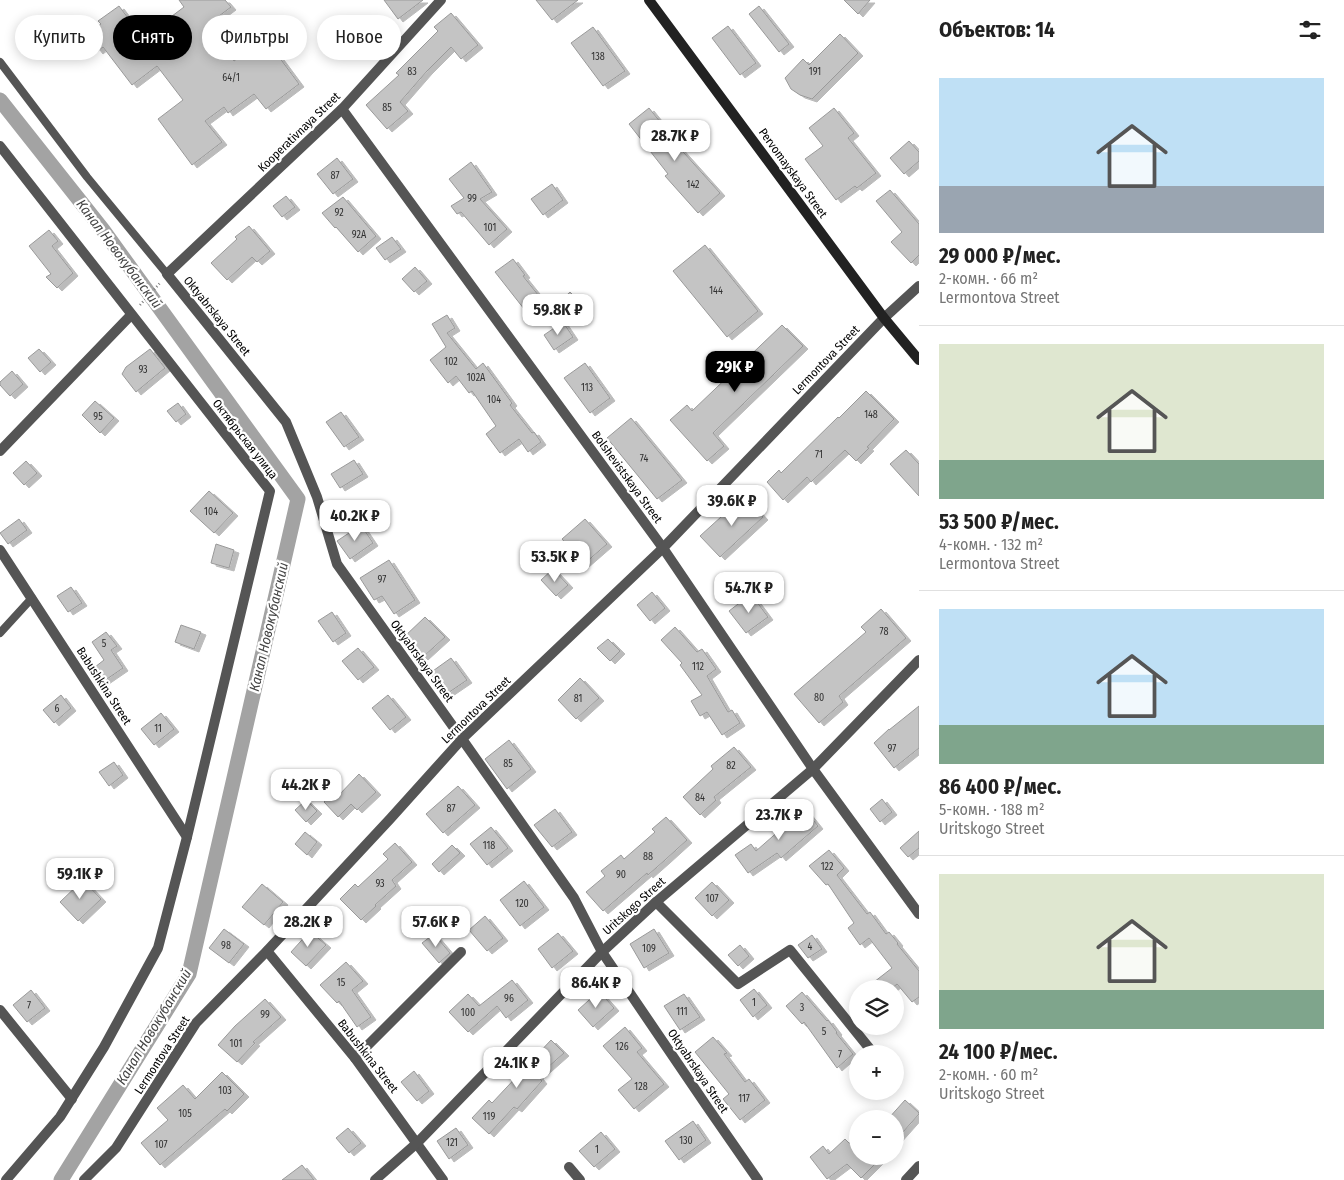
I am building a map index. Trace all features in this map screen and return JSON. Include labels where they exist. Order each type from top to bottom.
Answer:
[{"type":"main road","name":"Pervomayskaya Street","points":[[649,0],[884,318],[919,360]]},
{"type":"street","name":"Kooperativnaya Street","points":[[167,274],[342,109],[440,0]]},
{"type":"street","name":"Bolshevistskaya Street","points":[[342,109],[663,548],[813,769],[919,914]]},
{"type":"street","name":"Октябрьская улица","points":[[0,146],[270,491],[187,837]]},
{"type":"street","name":"Oktyabrskaya Street","points":[[167,274],[286,422],[317,497],[337,564],[574,898],[602,952],[758,1180]]},
{"type":"street","name":"Lermontova Street","points":[[84,1180],[116,1148],[196,1023],[267,951],[390,820],[462,739],[663,548],[884,318],[919,286]]},
{"type":"street","points":[[0,452],[131,315]]},
{"type":"street","name":"Babushkina Street","points":[[0,550],[187,837]]},
{"type":"street","name":"Uritskogo Street","points":[[375,1180],[417,1143],[602,952],[656,902],[813,769],[919,660]]},
{"type":"street","points":[[6,1180],[60,1117],[72,1099],[104,1047],[158,948],[187,837]]},
{"type":"street","points":[[656,902],[738,984],[790,950],[867,1045]]},
{"type":"street","name":"Babushkina Street","points":[[267,951],[355,1058],[443,1180]]},
{"type":"street","points":[[355,1058],[460,952]]},
{"type":"street","points":[[0,1010],[72,1099]]},
{"type":"street","points":[[906,1180],[919,1166]]},
{"type":"street","points":[[569,1167],[580,1180]]},
{"type":"lane","points":[[0,62],[87,178],[167,274]]},
{"type":"lane","points":[[0,633],[32,598]]},
{"type":"path","points":[[131,315],[167,274]]},
{"type":"building","points":[[179,0],[225,0],[231,7],[220,15],[202,15],[202,60],[281,60],[299,84],[266,109],[254,94],[228,113],[224,107],[205,121],[222,142],[192,165],[158,119],[183,100],[157,66],[132,85],[103,47],[103,17],[119,6],[126,15],[113,15],[113,60],[192,60],[192,15],[173,15],[184,7]]},
{"type":"building","points":[[384,0],[423,0],[401,17],[401,15],[395,15]]},
{"type":"building","points":[[536,0],[578,0],[552,20]]},
{"type":"building","points":[[844,0],[870,0],[858,14]]},
{"type":"building","points":[[759,6],[789,44],[779,52],[749,14]]},
{"type":"building","points":[[451,13],[478,45],[461,59],[451,47],[400,102],[408,111],[387,129],[366,105],[399,75],[396,73],[438,31],[434,27]]},
{"type":"building","points":[[728,26],[756,63],[740,75],[712,38]]},
{"type":"building","points":[[593,27],[625,71],[603,86],[571,43]]},
{"type":"building","points":[[840,34],[858,53],[812,99],[800,95],[791,89],[785,78],[803,59],[809,65]]},
{"type":"building","points":[[649,108],[676,144],[720,193],[698,213],[665,176],[668,174],[629,124]]},
{"type":"building","points":[[834,108],[854,133],[848,138],[876,173],[857,188],[855,186],[836,200],[805,159],[823,146],[809,128]]},
{"type":"building","points":[[909,141],[919,152],[919,161],[904,174],[890,158]]},
{"type":"building","points":[[337,158],[353,179],[333,194],[317,174]]},
{"type":"building","points":[[471,162],[492,192],[480,199],[507,229],[489,245],[461,212],[457,214],[451,206],[464,198],[449,179]]},
{"type":"building","points":[[552,184],[563,200],[543,215],[531,199]]},
{"type":"building","points":[[890,190],[919,224],[919,255],[911,263],[891,242],[902,232],[876,201]]},
{"type":"building","points":[[286,196],[295,207],[282,217],[273,206]]},
{"type":"building","points":[[343,197],[376,236],[358,252],[322,213]]},
{"type":"building","points":[[249,226],[270,251],[257,262],[252,257],[227,280],[211,263],[237,239],[235,237]]},
{"type":"building","points":[[49,230],[58,241],[52,246],[73,273],[57,288],[46,277],[51,274],[29,246]]},
{"type":"building","points":[[392,237],[401,249],[385,260],[376,248]]},
{"type":"building","points":[[705,245],[758,311],[727,337],[673,271]]},
{"type":"building","points":[[513,259],[525,275],[523,276],[543,301],[528,314],[495,272]]},
{"type":"building","points":[[415,267],[427,281],[414,292],[402,279]]},
{"type":"building","points":[[570,292],[579,301],[556,325],[546,315]]},
{"type":"building","points":[[447,315],[455,328],[447,333],[476,369],[483,363],[512,403],[510,405],[541,442],[528,452],[519,439],[500,453],[486,434],[496,426],[472,391],[469,393],[456,376],[448,383],[430,360],[446,347],[432,324]]},
{"type":"building","points":[[563,322],[573,337],[554,350],[544,335]]},
{"type":"building","points":[[782,325],[803,346],[713,433],[724,446],[707,461],[670,420],[687,405],[692,411]]},
{"type":"building","points":[[39,349],[51,362],[40,372],[28,358]]},
{"type":"building","points":[[150,349],[165,368],[136,392],[122,374],[126,367]]},
{"type":"building","points":[[585,363],[610,398],[590,413],[564,378]]},
{"type":"building","points":[[12,371],[23,384],[10,396],[0,385],[0,382]]},
{"type":"building","points":[[866,391],[894,419],[856,461],[845,450],[811,482],[807,477],[783,500],[767,482],[779,470],[781,473]]},
{"type":"building","points":[[95,401],[114,418],[100,433],[82,415]]},
{"type":"building","points":[[178,403],[186,414],[176,422],[167,411]]},
{"type":"building","points":[[341,412],[359,437],[344,447],[326,422]]},
{"type":"building","points":[[631,418],[682,480],[657,499],[607,438]]},
{"type":"building","points":[[906,450],[919,464],[919,496],[890,464]]},
{"type":"building","points":[[354,460],[363,474],[340,488],[331,474]]},
{"type":"building","points":[[26,461],[37,473],[24,485],[13,473]]},
{"type":"building","points":[[209,491],[233,513],[214,533],[190,511]]},
{"type":"building","points":[[744,496],[763,517],[720,557],[700,536]]},
{"type":"building","points":[[19,519],[27,530],[8,544],[0,533]]},
{"type":"building","points":[[585,519],[607,544],[584,564],[562,539]]},
{"type":"building","points":[[361,525],[373,543],[350,559],[337,541]]},
{"type":"building","points":[[216,544],[234,550],[229,568],[211,563]]},
{"type":"building","points":[[389,560],[415,600],[394,614],[382,596],[374,600],[360,578]]},
{"type":"building","points":[[553,569],[568,585],[556,596],[541,580]]},
{"type":"building","points":[[71,587],[82,603],[68,612],[57,596]]},
{"type":"building","points":[[652,592],[665,608],[650,621],[637,605]]},
{"type":"building","points":[[751,594],[768,617],[746,633],[729,611]]},
{"type":"building","points":[[881,609],[906,638],[839,696],[843,702],[819,723],[794,694],[866,632],[861,627]]},
{"type":"building","points":[[332,612],[346,633],[333,642],[318,621]]},
{"type":"building","points":[[425,617],[445,637],[423,657],[404,637]]},
{"type":"building","points":[[181,625],[201,632],[194,649],[175,642]]},
{"type":"building","points":[[675,627],[697,652],[702,649],[716,669],[707,676],[728,712],[732,710],[740,723],[722,735],[707,712],[700,716],[691,701],[702,695],[680,665],[682,663],[661,640]]},
{"type":"building","points":[[106,632],[117,646],[111,650],[123,668],[104,681],[95,667],[104,660],[92,642]]},
{"type":"building","points":[[608,639],[620,651],[610,661],[597,648]]},
{"type":"building","points":[[358,648],[374,667],[358,680],[342,661]]},
{"type":"building","points":[[451,658],[467,680],[445,695],[430,673]]},
{"type":"building","points":[[580,678],[599,698],[576,719],[558,700]]},
{"type":"building","points":[[61,695],[71,708],[54,723],[43,710]]},
{"type":"building","points":[[388,695],[406,717],[390,730],[372,708]]},
{"type":"building","points":[[919,706],[919,748],[894,768],[874,743]]},
{"type":"building","points":[[161,713],[174,729],[154,745],[141,729]]},
{"type":"building","points":[[509,740],[531,769],[507,789],[485,759]]},
{"type":"building","points":[[734,747],[751,767],[714,797],[716,800],[700,815],[683,797],[713,769],[711,766]]},
{"type":"building","points":[[114,762],[123,775],[109,786],[99,772]]},
{"type":"building","points":[[359,774],[376,792],[357,810],[351,804],[338,817],[324,802],[334,792],[338,796]]},
{"type":"building","points":[[458,786],[475,805],[443,833],[426,814]]},
{"type":"building","points":[[882,799],[892,812],[880,822],[870,809]]},
{"type":"building","points":[[306,800],[317,811],[306,822],[295,810]]},
{"type":"building","points":[[802,806],[818,826],[781,858],[777,853],[748,873],[735,855],[751,844],[756,851],[789,822],[787,819]]},
{"type":"building","points":[[555,809],[572,832],[552,847],[534,825]]},
{"type":"building","points":[[666,817],[687,840],[648,875],[647,873],[603,911],[586,892],[605,876],[601,871],[621,855],[624,859],[655,832],[652,829]]},
{"type":"building","points":[[491,827],[508,848],[487,865],[470,844]]},
{"type":"building","points":[[919,831],[919,848],[908,857],[900,848]]},
{"type":"building","points":[[305,832],[317,842],[307,855],[295,844]]},
{"type":"building","points":[[395,843],[412,862],[392,880],[396,886],[361,920],[340,899],[355,884],[358,887],[388,859],[383,854]]},
{"type":"building","points":[[452,845],[460,853],[439,872],[432,864]]},
{"type":"building","points":[[829,850],[844,868],[837,875],[867,914],[870,912],[886,934],[889,932],[919,971],[919,997],[912,1002],[904,992],[904,980],[877,980],[892,968],[869,938],[860,945],[848,928],[854,923],[828,884],[826,885],[809,866]]},
{"type":"building","points":[[83,880],[101,899],[78,921],[60,902]]},
{"type":"building","points":[[524,881],[544,907],[520,926],[500,900]]},
{"type":"building","points":[[712,882],[729,900],[712,916],[695,898]]},
{"type":"building","points":[[262,884],[283,902],[264,925],[242,907]]},
{"type":"building","points":[[485,916],[503,938],[487,951],[469,930]]},
{"type":"building","points":[[224,929],[244,944],[229,963],[209,948]]},
{"type":"building","points":[[654,929],[669,953],[644,968],[630,944]]},
{"type":"building","points":[[310,931],[326,945],[306,966],[291,952]]},
{"type":"building","points":[[558,933],[573,951],[552,968],[538,949]]},
{"type":"building","points":[[434,934],[450,953],[439,963],[422,943]]},
{"type":"building","points":[[812,935],[822,949],[808,958],[798,945]]},
{"type":"building","points":[[740,945],[749,956],[738,966],[728,955]]},
{"type":"building","points":[[346,962],[363,981],[352,990],[371,1017],[357,1027],[339,1001],[337,1003],[320,985]]},
{"type":"building","points":[[512,980],[528,1000],[506,1018],[497,1006],[468,1032],[449,1012],[468,994],[479,1006]]},
{"type":"building","points":[[754,989],[767,1005],[753,1017],[740,1000]]},
{"type":"building","points":[[31,990],[45,1008],[27,1022],[13,1005]]},
{"type":"building","points":[[599,991],[614,1008],[593,1027],[578,1010]]},
{"type":"building","points":[[802,992],[837,1032],[849,1049],[849,1058],[837,1068],[804,1022],[802,1024],[786,1006]]},
{"type":"building","points":[[684,994],[700,1017],[680,1030],[664,1006]]},
{"type":"building","points":[[265,999],[281,1017],[253,1042],[255,1043],[237,1062],[218,1045],[235,1026]]},
{"type":"building","points":[[625,1027],[642,1048],[637,1052],[664,1084],[634,1109],[618,1090],[632,1079],[603,1046]]},
{"type":"building","points":[[713,1037],[727,1053],[724,1054],[745,1082],[749,1079],[765,1100],[740,1120],[723,1099],[729,1094],[695,1052]]},
{"type":"building","points":[[551,1040],[564,1053],[538,1076],[542,1081],[517,1109],[514,1107],[489,1134],[472,1118],[489,1100],[492,1103]]},
{"type":"building","points":[[414,1071],[429,1091],[417,1101],[401,1082]]},
{"type":"building","points":[[222,1072],[244,1094],[227,1111],[225,1109],[160,1165],[141,1143],[168,1120],[157,1108],[183,1085],[195,1099]]},
{"type":"building","points":[[905,1100],[919,1114],[904,1131],[904,1110],[896,1110]]},
{"type":"building","points":[[693,1121],[706,1140],[679,1160],[665,1141]]},
{"type":"building","points":[[348,1128],[361,1143],[349,1153],[336,1138]]},
{"type":"building","points":[[456,1128],[468,1145],[449,1159],[437,1141]]},
{"type":"building","points":[[601,1132],[615,1149],[594,1167],[579,1151]]},
{"type":"building","points":[[845,1139],[849,1143],[849,1165],[874,1165],[861,1178],[847,1164],[827,1179],[810,1157],[823,1146],[829,1154]]},
{"type":"building","points":[[302,1165],[314,1180],[282,1180]]},
{"type":"waterway","name":"Канал Новокубанский","points":[[0,100],[103,230],[298,499],[189,974],[61,1180]]}]
